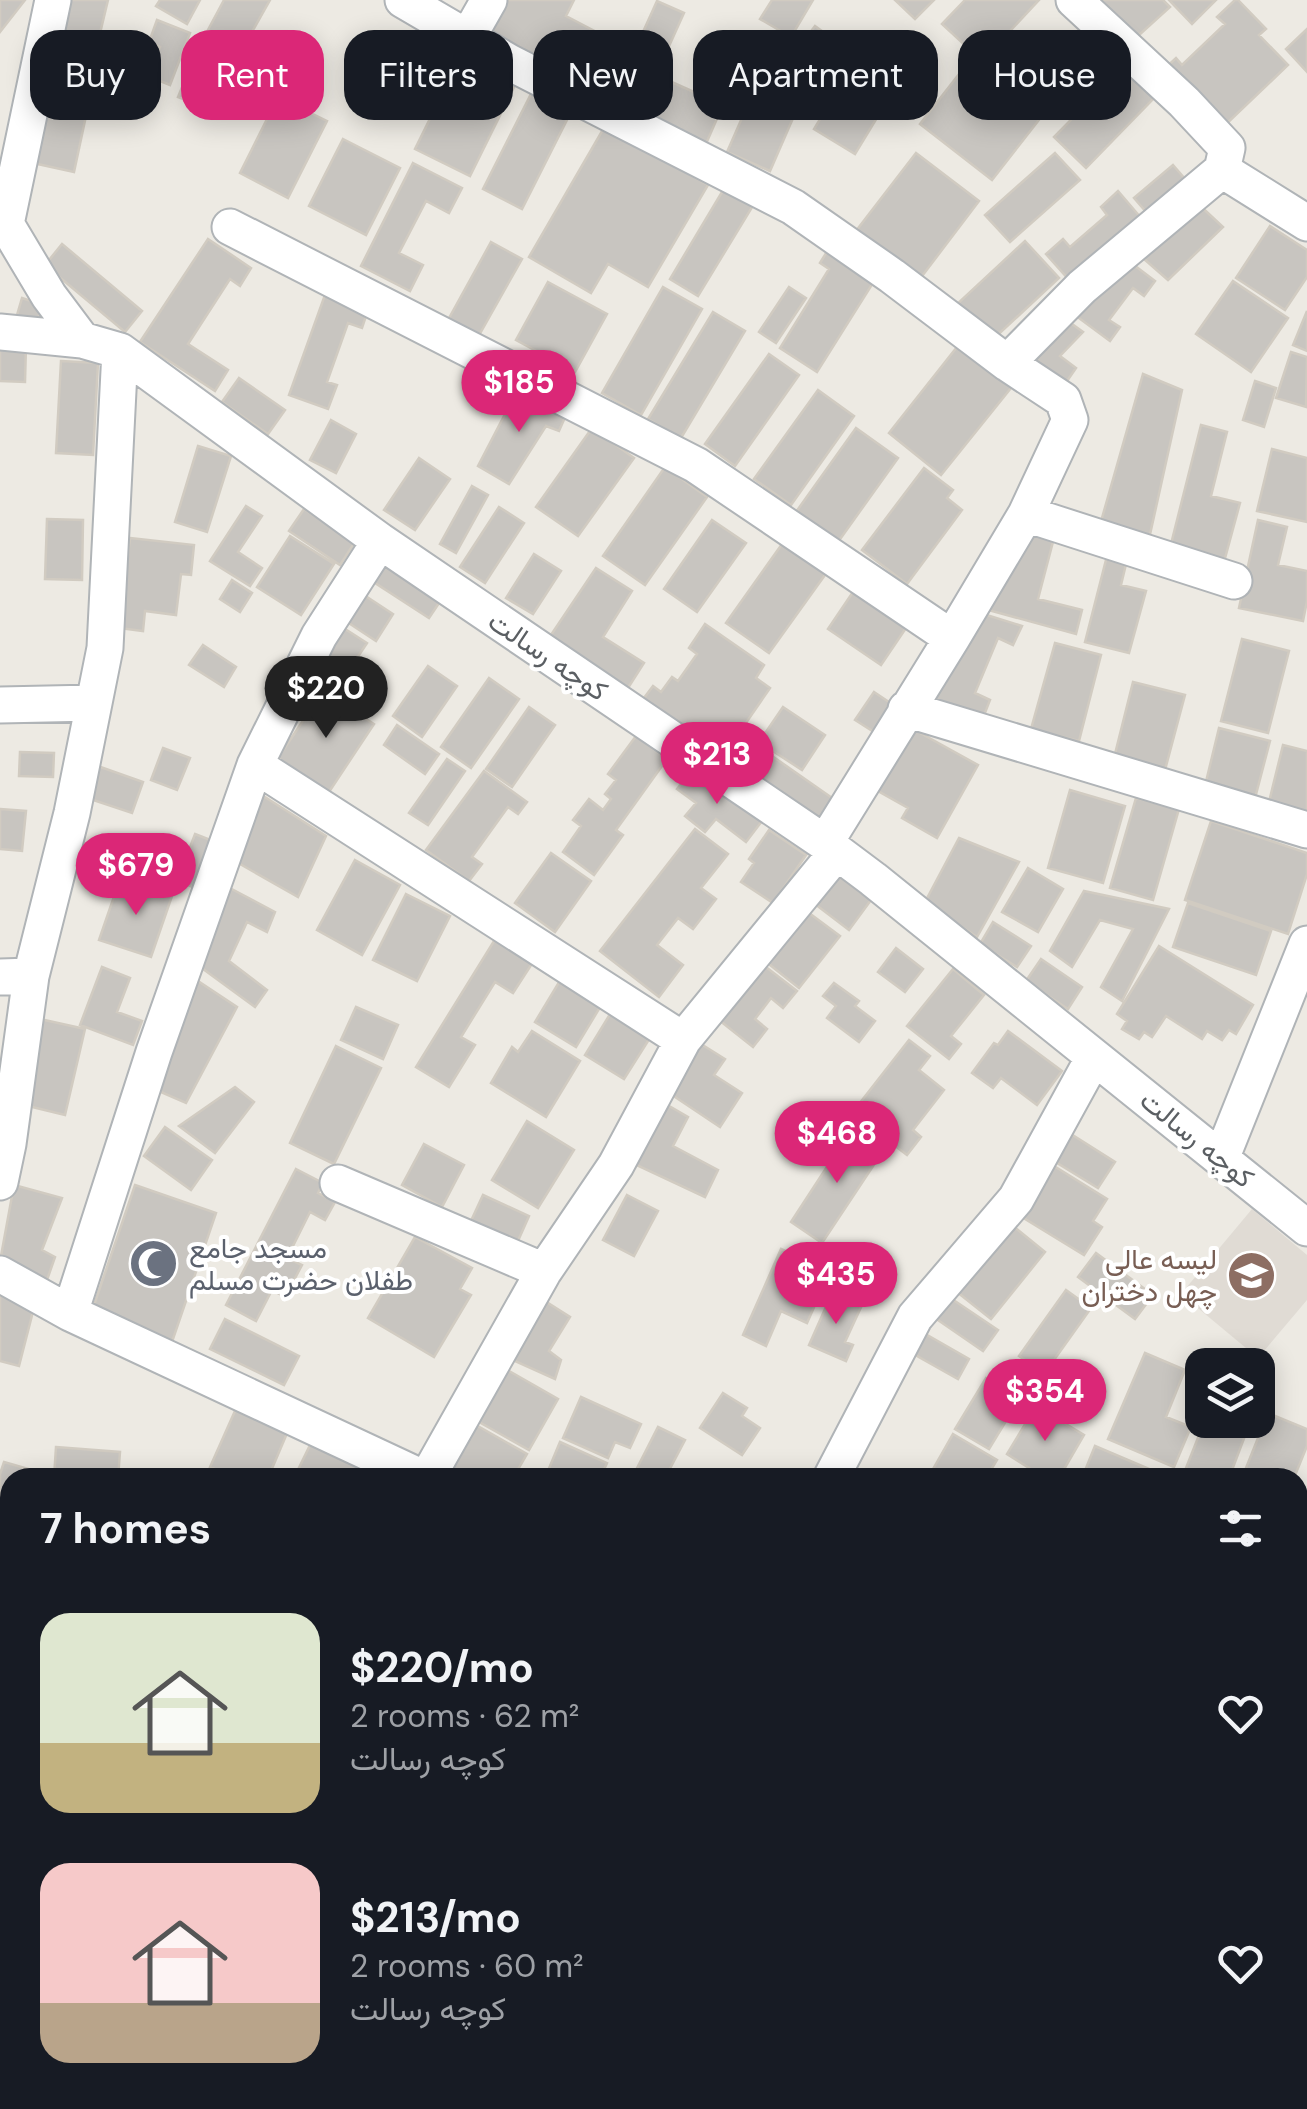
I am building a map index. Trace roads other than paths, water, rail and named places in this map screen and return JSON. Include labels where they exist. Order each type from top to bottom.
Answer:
[{"type":"street","points":[[53,0],[3,222],[82,340]]},
{"type":"street","points":[[403,0],[456,30]]},
{"type":"street","points":[[472,30],[489,0]]},
{"type":"street","points":[[1007,363],[1082,287],[1222,170],[1227,148],[1184,102],[1074,0]]},
{"type":"street","points":[[431,1468],[544,1271],[616,1165],[683,1040],[831,847],[906,710],[1026,514],[1070,420],[1063,400],[793,207],[513,64]]},
{"type":"street","points":[[1222,170],[1307,223]]},
{"type":"street","points":[[230,228],[696,465],[952,638]]},
{"type":"street","name":"کوچه رسالت","points":[[0,332],[82,340],[120,351],[380,541],[831,847],[1307,1228]]},
{"type":"street","points":[[0,1182],[8,1144],[15,977],[72,813],[104,648],[120,351]]},
{"type":"street","points":[[1026,514],[1234,580]]},
{"type":"street","points":[[70,1313],[154,1052],[256,764],[319,636],[380,541]]},
{"type":"street","points":[[0,705],[94,703]]},
{"type":"street","points":[[906,710],[1307,830]]},
{"type":"street","points":[[256,764],[683,1040]]},
{"type":"street","points":[[1221,1159],[1307,944]]},
{"type":"street","points":[[835,1468],[915,1317],[1016,1199],[1094,1057]]},
{"type":"street","points":[[338,1183],[544,1271]]},
{"type":"street","points":[[0,1274],[70,1313],[403,1468]]},
{"type":"place","name":"مسجد جامع طفلان حضرت مسلم","points":[[154,1264]]},
{"type":"place","name":"لیسه عالی چهل دختران","points":[[1252,1275]]}]
